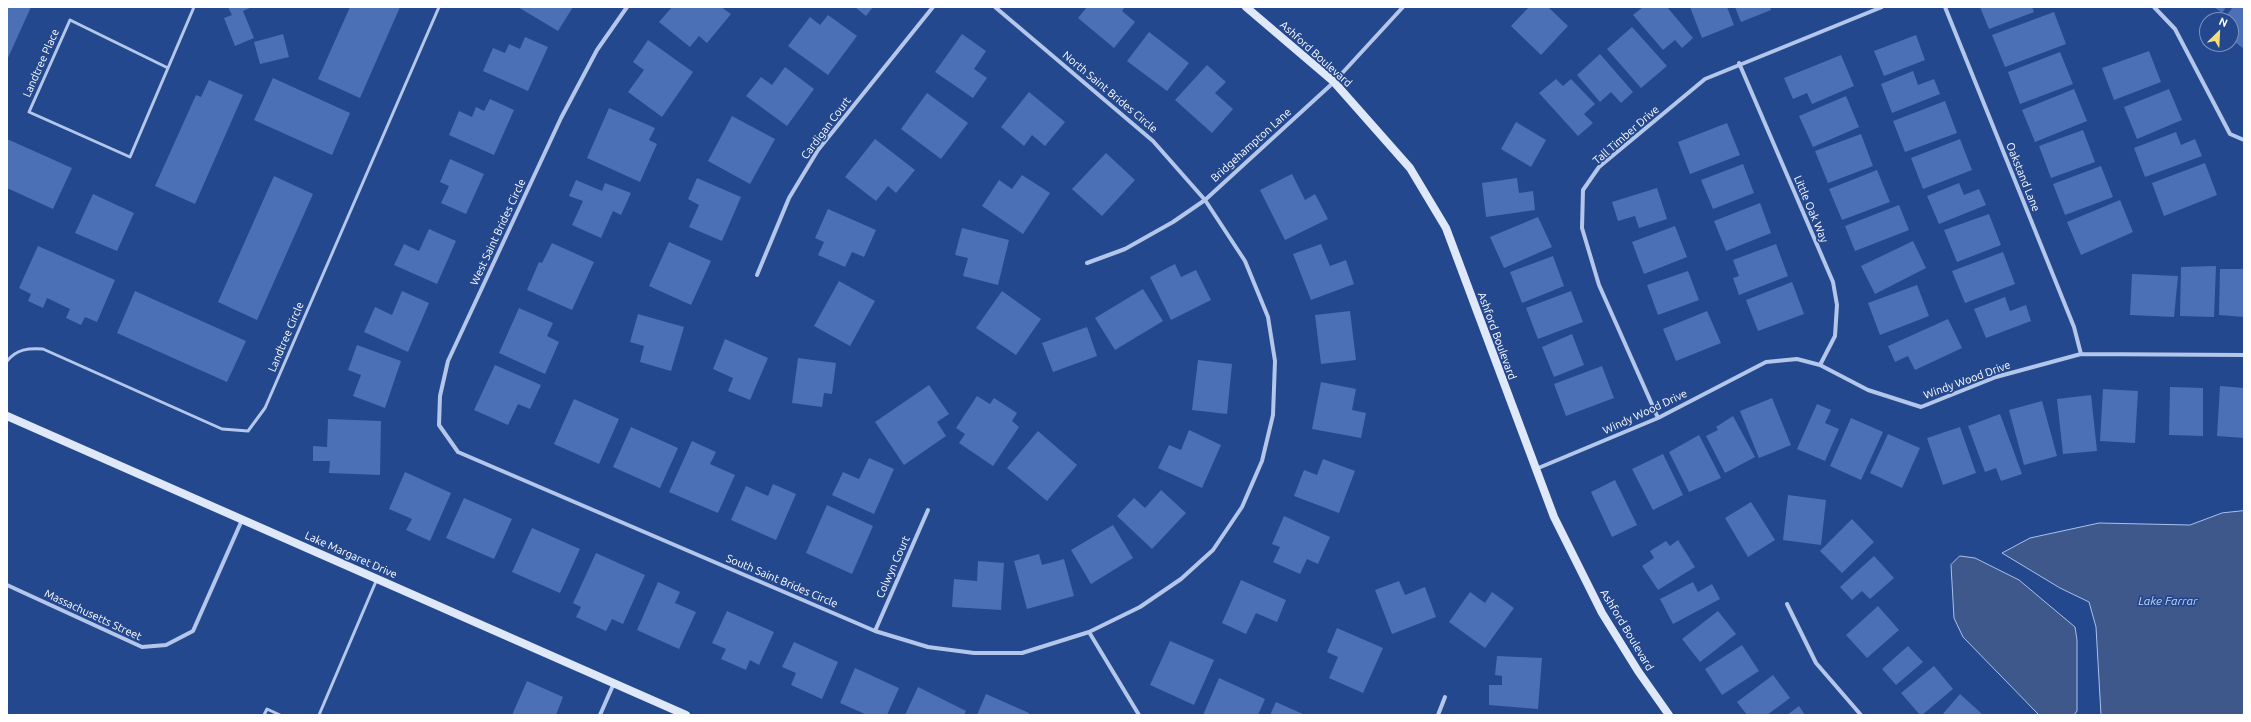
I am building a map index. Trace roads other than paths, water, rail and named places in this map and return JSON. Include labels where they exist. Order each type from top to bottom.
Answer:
[{"type":"street","name":"West Saint Brides Circle","points":[[479,461],[458,452],[439,424],[440,396],[448,361],[561,118],[596,50],[626,7]]},
{"type":"street","name":"Cardigan Court","points":[[757,275],[789,198],[818,150],[932,7]]},
{"type":"street","name":"North Saint Brides Circle","points":[[995,7],[1153,141],[1204,200],[1245,261],[1268,317],[1275,361],[1273,415],[1262,461],[1242,508],[1213,550],[1181,579],[1151,599],[1089,632]]},
{"type":"street","name":"Ashford Boulevard","points":[[1246,7],[1334,82],[1410,168],[1446,228],[1535,469],[1554,516],[1602,613],[1638,671],[1669,715]]},
{"type":"street","name":"Bridgehampton Lane","points":[[1087,263],[1125,249],[1173,222],[1204,200],[1334,82],[1403,7]]},
{"type":"street","name":"Tall Timber Drive","points":[[1658,418],[1599,285],[1582,228],[1583,190],[1599,167],[1706,79],[1739,64],[1882,7]]},
{"type":"street","name":"Oakstand Lane","points":[[1945,7],[2074,327],[2081,354]]},
{"type":"street","points":[[2154,7],[2175,29],[2230,134],[2244,140]]},
{"type":"street","name":"Little Oak Way","points":[[1739,64],[1833,282],[1837,305],[1835,336],[1820,365]]},
{"type":"street","name":"Windy Wood Drive","points":[[1535,469],[1658,418],[1766,362],[1797,359],[1820,365],[1868,390],[1921,407],[1996,377],[2081,354],[2244,355]]},
{"type":"street","name":"Lake Margaret Drive","points":[[7,416],[686,715]]},
{"type":"street","name":"South Saint Brides Circle","points":[[479,461],[875,631],[928,647],[974,653],[1022,653],[1089,632]]},
{"type":"street","name":"Colwyn Court","points":[[875,631],[928,510]]},
{"type":"street","name":"Massachusetts Street","points":[[7,585],[142,647],[166,645],[193,631],[243,520]]},
{"type":"street","points":[[1787,604],[1816,663],[1861,715]]},
{"type":"street","points":[[1089,632],[1140,715]]},
{"type":"street","points":[[600,715],[614,683]]},
{"type":"street","points":[[1438,715],[1445,697]]},
{"type":"lane","name":"Landtree Place","points":[[168,68],[70,20],[29,112],[130,157],[168,68],[194,7]]},
{"type":"lane","name":"Landtree Circle","points":[[7,361],[20,350],[30,348],[42,349],[222,429],[248,431],[266,408],[439,7]]},
{"type":"lane","points":[[319,715],[377,579]]},
{"type":"lane","points":[[264,715],[267,709],[280,715]]},
{"type":"water","name":"Lake Farrar","points":[[2244,511],[2244,715],[2101,715],[2096,627],[2089,602],[2060,588],[2002,553],[2030,538],[2099,523],[2190,525],[2222,513]]},
{"type":"water","points":[[1960,556],[1975,558],[2019,580],[2075,627],[2077,640],[2077,711],[2074,715],[2039,715],[1963,637],[1954,618],[1951,565]]}]
